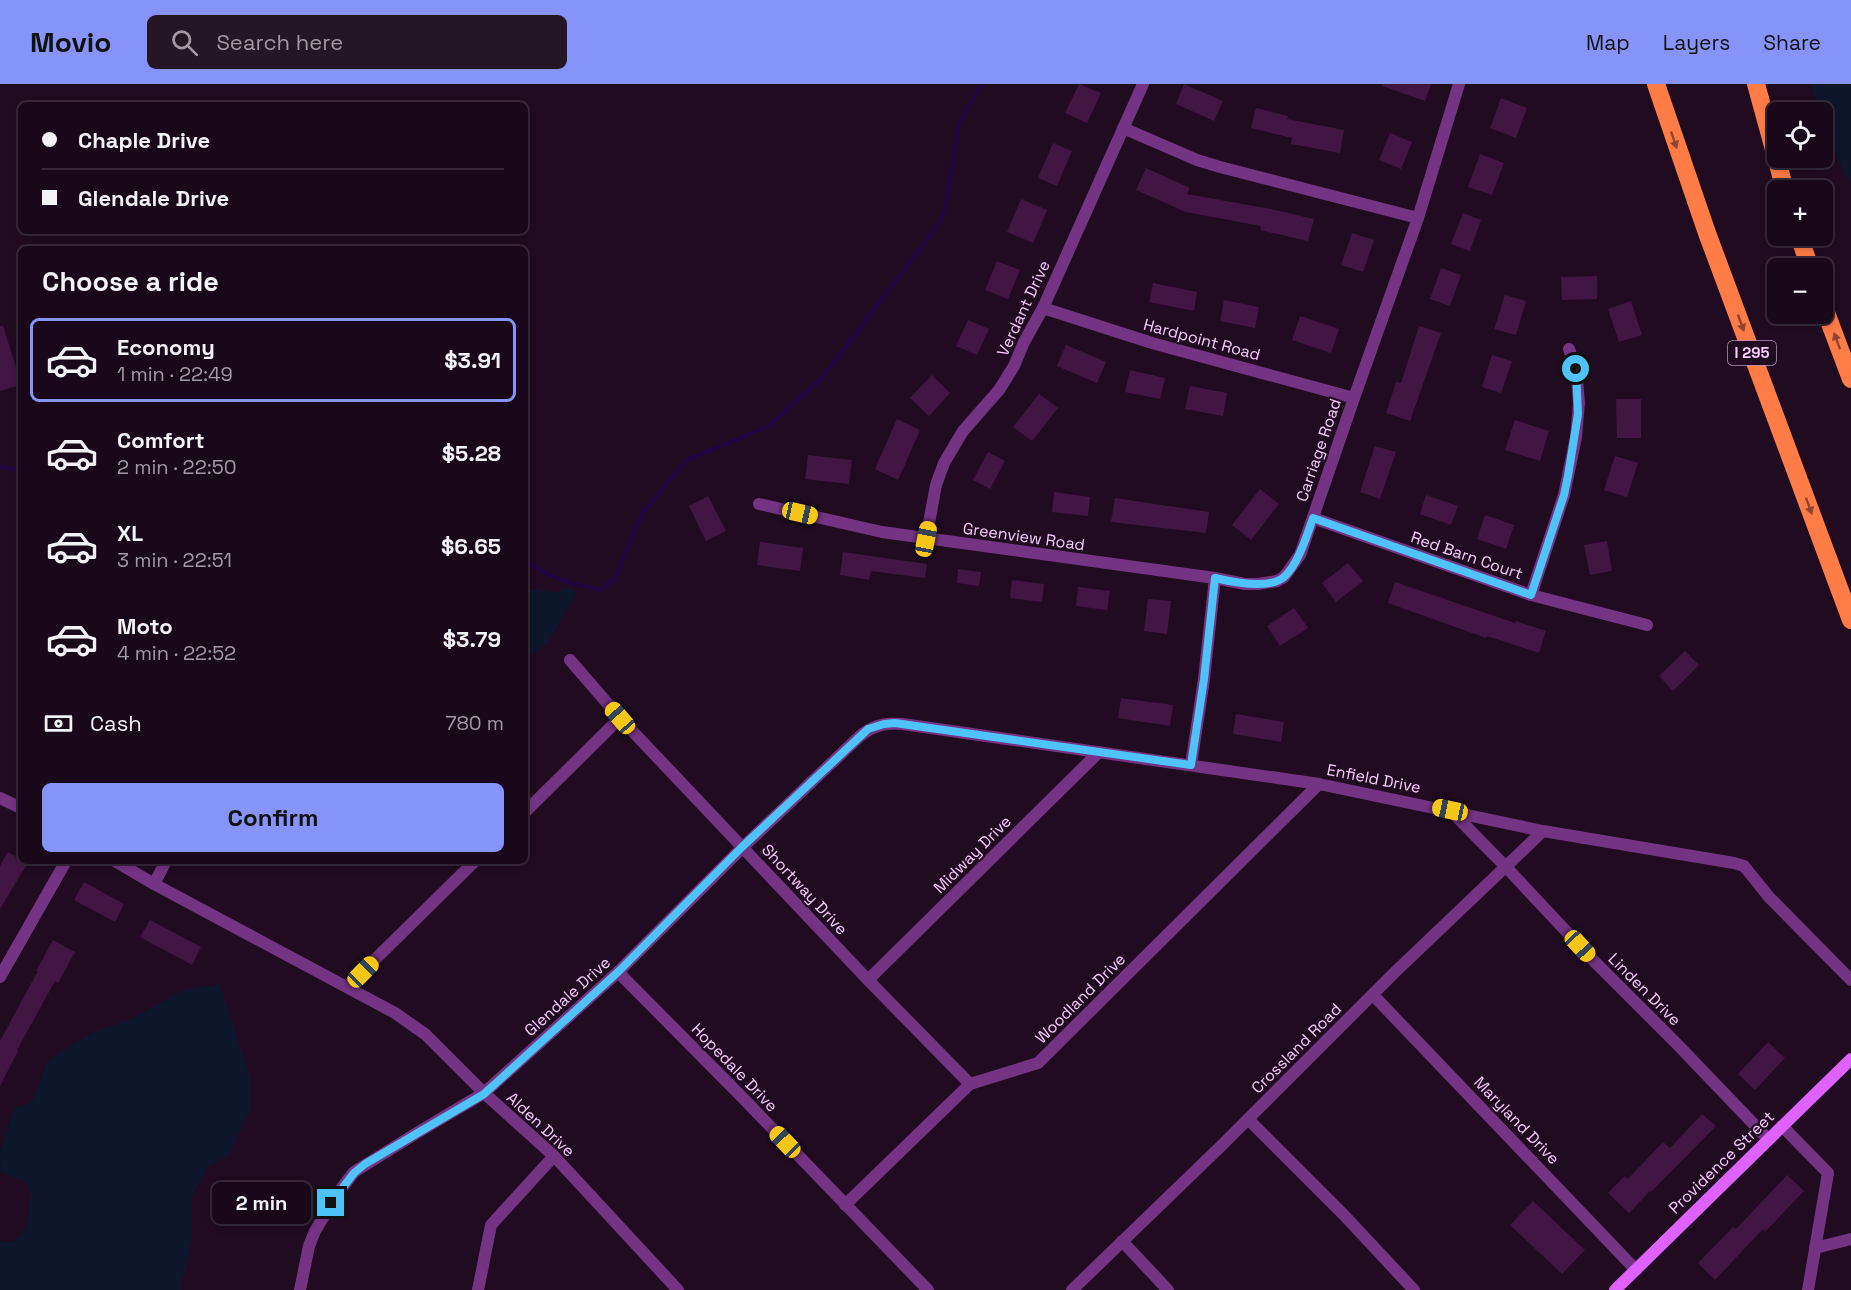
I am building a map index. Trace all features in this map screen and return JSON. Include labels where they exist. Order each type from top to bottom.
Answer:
[{"type":"highway","name":"I 295","points":[[1656,84],[1707,233],[1851,620]]},
{"type":"highway","points":[[1756,84],[1782,180]]},
{"type":"highway","points":[[1830,324],[1851,379]]},
{"type":"main road","name":"Providence Street","points":[[1614,1290],[1851,1059]]},
{"type":"street","name":"Verdant Drive","points":[[926,539],[936,485],[944,463],[963,431],[999,390],[1014,366],[1043,308],[1143,84]]},
{"type":"street","name":"Carriage Road","points":[[1215,578],[1245,584],[1277,581],[1284,577],[1300,555],[1353,398],[1418,218],[1459,84]]},
{"type":"street","points":[[1123,129],[1220,167],[1418,218]]},
{"type":"street","name":"Hardpoint Road","points":[[1043,308],[1152,343],[1353,398]]},
{"type":"street","points":[[1531,595],[1564,495],[1576,437],[1579,403],[1576,369],[1569,349]]},
{"type":"street","name":"Greenview Road","points":[[759,504],[882,532],[1215,578]]},
{"type":"street","name":"Red Barn Court","points":[[1313,518],[1531,595],[1647,626]]},
{"type":"street","points":[[1191,765],[1204,679],[1215,578]]},
{"type":"street","name":"Shortway Drive","points":[[570,660],[620,718],[868,980],[970,1084]]},
{"type":"street","points":[[528,809],[620,718]]},
{"type":"street","name":"Enfield Drive","points":[[876,726],[895,723],[1319,784],[1543,831],[1734,863],[1744,866],[1769,897],[1851,980]]},
{"type":"street","name":"Glendale Drive","points":[[300,1290],[309,1246],[315,1231],[331,1203],[354,1173],[484,1094],[618,972],[742,847],[860,736],[876,726]]},
{"type":"street","name":"Midway Drive","points":[[868,980],[1099,752]]},
{"type":"street","name":"Woodland Drive","points":[[845,1206],[970,1084],[1038,1063],[1319,784]]},
{"type":"street","points":[[0,798],[18,807]]},
{"type":"street","name":"Linden Drive","points":[[1450,810],[1594,962],[1768,1139]]},
{"type":"street","name":"Crossland Road","points":[[1072,1290],[1393,974],[1543,831]]},
{"type":"street","points":[[0,977],[64,864]]},
{"type":"street","name":"Alden Drive","points":[[120,864],[395,1013],[425,1034],[484,1094],[554,1156],[678,1290]]},
{"type":"street","points":[[154,884],[164,864]]},
{"type":"street","points":[[346,987],[472,864]]},
{"type":"street","name":"Hopedale Drive","points":[[618,972],[927,1290]]},
{"type":"street","name":"Maryland Drive","points":[[1373,995],[1636,1269]]},
{"type":"street","points":[[1248,1119],[1343,1214],[1414,1290]]},
{"type":"street","points":[[1782,1126],[1828,1173],[1808,1290]]},
{"type":"street","points":[[478,1290],[491,1224],[554,1156]]},
{"type":"street","points":[[1815,1248],[1851,1239]]},
{"type":"street","points":[[1122,1241],[1168,1290]]},
{"type":"shaded area","points":[[1811,84],[1851,84],[1851,184],[1845,177],[1833,144],[1833,102],[1818,102]]},
{"type":"shaded area","points":[[568,587],[577,593],[547,644],[528,656],[528,589],[558,592]]},
{"type":"shaded area","points":[[220,984],[251,1079],[251,1109],[229,1155],[208,1167],[192,1196],[192,1242],[182,1290],[0,1290],[0,1242],[12,1242],[21,1236],[27,1225],[31,1193],[26,1182],[1,1172],[0,1153],[14,1108],[27,1105],[34,1098],[46,1065],[54,1056],[94,1032],[132,1019],[183,990]]},
{"type":"building","points":[[1079,84],[1101,93],[1087,123],[1065,113]]},
{"type":"building","points":[[1184,84],[1223,101],[1214,121],[1176,104]]},
{"type":"building","points":[[1382,84],[1431,84],[1425,101],[1382,86]]},
{"type":"building","points":[[1501,98],[1527,108],[1516,138],[1490,128]]},
{"type":"building","points":[[1256,108],[1288,116],[1287,119],[1344,130],[1340,153],[1291,144],[1292,138],[1251,128]]},
{"type":"building","points":[[1390,133],[1412,142],[1401,169],[1379,160]]},
{"type":"building","points":[[1053,143],[1072,151],[1057,186],[1038,178]]},
{"type":"building","points":[[1480,154],[1504,163],[1492,195],[1468,187]]},
{"type":"building","points":[[1146,168],[1190,188],[1187,194],[1314,219],[1308,241],[1260,230],[1261,226],[1186,212],[1136,190]]},
{"type":"building","points":[[1021,199],[1047,210],[1033,243],[1007,232]]},
{"type":"building","points":[[1463,213],[1481,220],[1470,251],[1451,244]]},
{"type":"building","points":[[1352,233],[1374,240],[1363,272],[1341,265]]},
{"type":"building","points":[[997,261],[1020,270],[1008,299],[985,290]]},
{"type":"building","points":[[1441,268],[1461,275],[1450,306],[1430,299]]},
{"type":"building","points":[[1597,276],[1597,299],[1562,300],[1561,277]]},
{"type":"building","points":[[1153,283],[1197,292],[1194,311],[1149,302]]},
{"type":"building","points":[[1505,295],[1526,301],[1516,335],[1494,329]]},
{"type":"building","points":[[1224,300],[1259,307],[1255,328],[1220,321]]},
{"type":"building","points":[[1631,301],[1642,335],[1619,342],[1608,309]]},
{"type":"building","points":[[1300,316],[1339,329],[1331,353],[1292,340]]},
{"type":"building","points":[[968,320],[989,329],[977,355],[956,346]]},
{"type":"building","points":[[0,326],[3,326],[18,374],[18,386],[0,391]]},
{"type":"building","points":[[1419,326],[1441,333],[1410,421],[1386,413],[1396,382],[1401,383]]},
{"type":"building","points":[[1066,345],[1106,362],[1097,383],[1057,366]]},
{"type":"building","points":[[1492,355],[1512,361],[1501,393],[1482,387]]},
{"type":"building","points":[[1130,370],[1165,378],[1160,399],[1125,392]]},
{"type":"building","points":[[932,375],[950,393],[929,416],[910,398]]},
{"type":"building","points":[[1190,386],[1227,393],[1223,416],[1185,409]]},
{"type":"building","points":[[1039,394],[1058,408],[1032,441],[1013,427]]},
{"type":"building","points":[[1616,399],[1641,399],[1641,438],[1617,438]]},
{"type":"building","points":[[897,419],[920,430],[898,480],[875,469]]},
{"type":"building","points":[[1515,420],[1549,431],[1540,461],[1505,450]]},
{"type":"building","points":[[1375,446],[1396,452],[1380,499],[1360,492]]},
{"type":"building","points":[[988,452],[1005,461],[990,489],[973,480]]},
{"type":"building","points":[[808,455],[852,460],[849,484],[805,479]]},
{"type":"building","points":[[1615,456],[1638,463],[1627,497],[1604,490]]},
{"type":"building","points":[[1260,489],[1279,504],[1251,540],[1232,525]]},
{"type":"building","points":[[1054,492],[1090,497],[1088,516],[1052,512]]},
{"type":"building","points":[[1426,495],[1458,506],[1451,525],[1420,514]]},
{"type":"building","points":[[708,496],[726,531],[706,541],[689,506]]},
{"type":"building","points":[[1115,498],[1209,512],[1206,533],[1111,522]]},
{"type":"building","points":[[1485,515],[1514,525],[1506,549],[1477,539]]},
{"type":"building","points":[[1607,541],[1612,571],[1590,575],[1584,545]]},
{"type":"building","points":[[760,542],[803,548],[800,571],[757,565]]},
{"type":"building","points":[[843,552],[927,564],[925,578],[871,571],[869,580],[840,575]]},
{"type":"building","points":[[1348,563],[1363,581],[1336,602],[1322,583]]},
{"type":"building","points":[[958,569],[981,572],[979,586],[957,583]]},
{"type":"building","points":[[1012,580],[1044,584],[1042,602],[1010,598]]},
{"type":"building","points":[[1395,582],[1515,623],[1516,621],[1546,631],[1539,653],[1487,636],[1486,638],[1388,603]]},
{"type":"building","points":[[1078,587],[1110,591],[1107,610],[1076,606]]},
{"type":"building","points":[[1148,599],[1171,601],[1167,634],[1144,631]]},
{"type":"building","points":[[1294,608],[1308,628],[1280,646],[1267,626]]},
{"type":"building","points":[[1685,651],[1699,665],[1673,691],[1659,676]]},
{"type":"building","points":[[1121,698],[1173,705],[1170,726],[1118,718]]},
{"type":"building","points":[[1236,714],[1284,722],[1281,742],[1233,734]]},
{"type":"building","points":[[8,852],[18,858],[18,864],[27,864],[0,909],[0,866]]},
{"type":"building","points":[[84,882],[124,904],[115,922],[74,900]]},
{"type":"building","points":[[150,920],[201,947],[192,965],[140,937]]},
{"type":"building","points":[[53,940],[75,952],[58,983],[55,981],[0,1086],[0,1041]]},
{"type":"building","points":[[1768,1042],[1785,1058],[1755,1090],[1738,1074]]},
{"type":"building","points":[[1702,1114],[1716,1126],[1629,1213],[1608,1193],[1625,1176],[1628,1179],[1663,1142],[1670,1148]]},
{"type":"building","points":[[1787,1175],[1804,1191],[1765,1232],[1763,1229],[1715,1280],[1698,1263],[1733,1227],[1736,1229]]},
{"type":"building","points":[[1533,1201],[1585,1250],[1562,1274],[1510,1225]]},
{"type":"waterway","points":[[528,562],[543,572],[562,580],[602,590],[615,579],[642,514],[687,460],[769,426],[822,378],[937,227],[945,211],[959,125],[983,84]]},
{"type":"waterway","points":[[0,467],[18,470]]},
{"type":"route","points":[[331,1203],[346,1182],[365,1164],[484,1094],[618,972],[742,847],[868,729],[895,723],[1191,765],[1204,679],[1215,578],[1258,584],[1277,581],[1284,577],[1300,555],[1313,518],[1531,595],[1564,495],[1576,437],[1579,403],[1576,369]]}]
